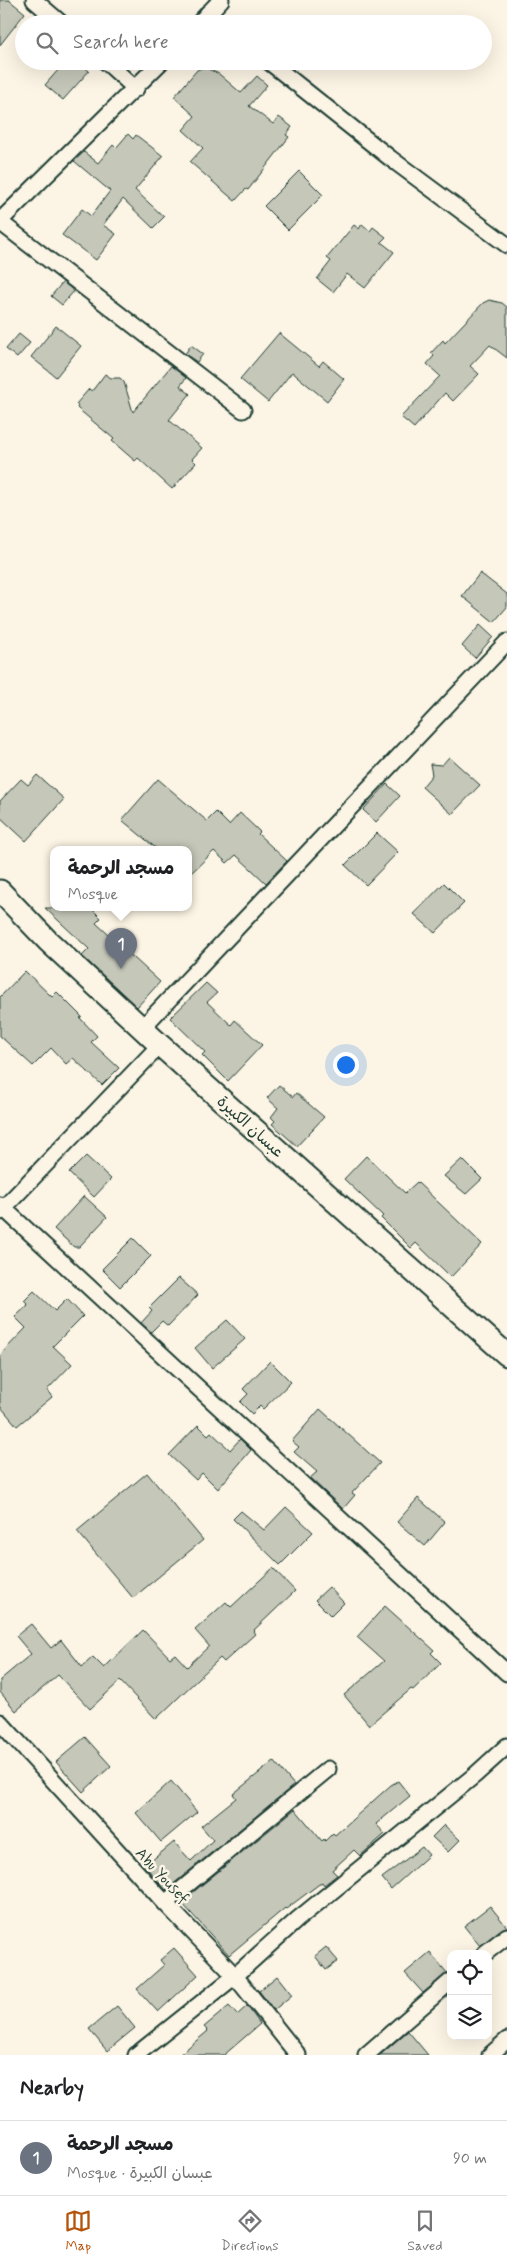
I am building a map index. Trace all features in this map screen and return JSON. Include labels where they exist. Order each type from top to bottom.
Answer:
[{"type":"main road","name":"عبسان الكبيرة","points":[[0,891],[48,941],[143,1027],[160,1045],[507,1355]]},
{"type":"street","points":[[34,0],[52,15]]},
{"type":"street","points":[[115,70],[136,88]]},
{"type":"street","points":[[153,70],[0,221],[243,410]]},
{"type":"street","points":[[279,70],[390,158],[507,245]]},
{"type":"street","points":[[143,1027],[507,642]]},
{"type":"street","points":[[160,1045],[1,1208],[507,1673]]},
{"type":"street","name":"Abu Yousef","points":[[0,1722],[164,1903],[235,1976],[298,2055]]},
{"type":"street","points":[[136,2055],[235,1976],[298,1919],[468,1782],[507,1746]]},
{"type":"street","points":[[164,1903],[328,1769]]},
{"type":"street","points":[[489,1950],[507,1936]]},
{"type":"street","points":[[366,2055],[447,1984]]},
{"type":"street","points":[[490,2055],[507,2040]]},
{"type":"building","points":[[0,0],[9,0],[25,13],[23,15],[15,15],[15,26],[0,45]]},
{"type":"building","points":[[58,70],[89,71],[63,100],[45,85]]},
{"type":"building","points":[[197,70],[210,70],[219,74],[241,93],[257,76],[267,85],[249,106],[273,124],[279,117],[292,127],[286,135],[289,137],[248,190],[246,189],[235,201],[190,162],[203,148],[183,130],[195,116],[174,97]]},
{"type":"building","points":[[128,134],[133,139],[136,135],[163,156],[135,190],[164,217],[153,228],[123,199],[103,225],[116,234],[96,260],[62,235],[82,209],[91,216],[110,191],[74,161],[84,152],[98,163],[113,145],[116,148]]},
{"type":"building","points":[[299,171],[323,195],[288,230],[264,206]]},
{"type":"building","points":[[362,224],[370,231],[373,227],[386,237],[381,242],[394,252],[365,288],[347,274],[333,292],[317,279],[331,261],[327,258],[354,225],[359,229]]},
{"type":"building","points":[[63,282],[74,291],[62,305],[51,296]]},
{"type":"building","points":[[489,300],[502,303],[507,307],[507,358],[490,345],[470,366],[479,374],[453,401],[445,393],[414,428],[401,417],[440,376],[427,364],[434,356],[431,353],[443,340],[445,343],[483,303]]},
{"type":"building","points":[[56,326],[81,346],[56,377],[31,357]]},
{"type":"building","points":[[279,333],[319,366],[323,361],[344,379],[327,401],[292,372],[268,402],[240,379]]},
{"type":"building","points":[[19,334],[30,343],[17,358],[6,349]]},
{"type":"building","points":[[191,345],[203,354],[197,362],[185,354]]},
{"type":"building","points":[[171,366],[186,378],[180,386],[190,394],[169,420],[202,448],[192,459],[196,463],[172,489],[138,458],[135,461],[112,441],[114,439],[77,408],[76,404],[89,389],[92,391],[105,374],[111,378],[120,378],[124,382],[133,412]]},
{"type":"building","points":[[480,573],[507,594],[507,607],[494,622],[462,596]]},
{"type":"building","points":[[480,625],[493,637],[475,658],[462,646]]},
{"type":"building","points":[[449,757],[480,785],[452,814],[422,787],[432,775],[430,764],[442,765]]},
{"type":"building","points":[[37,775],[64,799],[26,841],[0,817],[0,801],[21,779],[28,785]]},
{"type":"building","points":[[158,779],[207,821],[216,812],[229,825],[240,813],[260,832],[258,834],[287,861],[266,883],[236,855],[227,863],[214,851],[192,872],[192,846],[153,846],[122,820]]},
{"type":"building","points":[[387,784],[400,796],[376,822],[363,810]]},
{"type":"building","points":[[377,833],[398,852],[366,885],[345,865]]},
{"type":"building","points":[[444,883],[464,903],[435,933],[414,914]]},
{"type":"building","points":[[45,908],[50,908],[50,911],[94,911],[101,918],[96,923],[160,982],[137,1007],[82,956],[89,949]]},
{"type":"building","points":[[25,971],[52,997],[57,992],[82,1017],[80,1018],[97,1036],[91,1042],[119,1068],[102,1085],[73,1058],[66,1064],[51,1048],[33,1066],[0,1036],[0,997]]},
{"type":"building","points":[[206,983],[217,993],[207,1002],[231,1025],[235,1020],[262,1045],[228,1081],[202,1055],[205,1052],[170,1018]]},
{"type":"building","points":[[279,1085],[293,1097],[296,1093],[324,1117],[297,1146],[272,1124],[275,1121],[271,1117],[278,1108],[267,1098]]},
{"type":"building","points":[[86,1156],[111,1179],[94,1197],[69,1173]]},
{"type":"building","points":[[366,1156],[405,1193],[417,1182],[482,1244],[451,1277],[416,1243],[411,1248],[381,1218],[383,1216],[344,1179]]},
{"type":"building","points":[[462,1159],[482,1179],[466,1194],[444,1176]]},
{"type":"building","points":[[84,1196],[107,1217],[79,1247],[74,1247],[54,1229]]},
{"type":"building","points":[[133,1238],[151,1256],[120,1287],[102,1269]]},
{"type":"building","points":[[179,1278],[198,1295],[168,1326],[162,1321],[151,1332],[141,1323],[152,1311],[149,1308]]},
{"type":"building","points":[[34,1291],[55,1311],[67,1299],[83,1316],[53,1346],[72,1364],[47,1390],[52,1397],[17,1426],[0,1406],[0,1355],[26,1328],[15,1317],[28,1305],[24,1301]]},
{"type":"building","points":[[227,1320],[245,1339],[212,1368],[195,1348]]},
{"type":"building","points":[[270,1361],[291,1382],[263,1409],[260,1406],[252,1414],[240,1402],[248,1394],[243,1389]]},
{"type":"building","points":[[320,1409],[380,1463],[352,1493],[355,1495],[343,1509],[310,1478],[317,1472],[294,1452],[299,1447],[292,1441]]},
{"type":"building","points":[[198,1425],[208,1435],[211,1432],[230,1450],[240,1439],[251,1450],[218,1489],[202,1473],[196,1480],[169,1455]]},
{"type":"building","points":[[147,1473],[203,1540],[133,1598],[77,1531]]},
{"type":"building","points":[[418,1498],[445,1522],[425,1546],[397,1522]]},
{"type":"building","points":[[286,1507],[313,1532],[280,1565],[233,1519],[241,1511],[264,1530]]},
{"type":"building","points":[[273,1568],[295,1591],[253,1631],[255,1634],[224,1662],[220,1658],[156,1719],[120,1681],[90,1709],[58,1675],[16,1711],[0,1692],[0,1680],[31,1654],[16,1636],[31,1624],[51,1648],[61,1640],[82,1667],[93,1657],[104,1668],[143,1630],[170,1658],[175,1654],[187,1667],[209,1646],[195,1630],[226,1602],[231,1607]]},
{"type":"building","points":[[329,1587],[344,1603],[331,1616],[315,1600]]},
{"type":"building","points":[[385,1606],[434,1650],[431,1653],[441,1663],[413,1690],[411,1689],[369,1725],[344,1695],[384,1661],[357,1637]]},
{"type":"building","points":[[85,1737],[111,1766],[83,1792],[56,1762]]},
{"type":"building","points":[[274,1761],[294,1785],[166,1890],[145,1866],[174,1842],[191,1861],[213,1840],[201,1826],[236,1798],[233,1794]]},
{"type":"building","points":[[171,1781],[197,1812],[161,1842],[136,1813]]},
{"type":"building","points":[[398,1781],[410,1796],[376,1824],[385,1834],[360,1856],[354,1850],[332,1870],[337,1875],[324,1885],[322,1882],[285,1908],[229,1955],[181,1902],[295,1809],[322,1841],[324,1839],[325,1841],[333,1833],[335,1835],[391,1785]]},
{"type":"building","points":[[444,1825],[460,1840],[448,1852],[432,1837]]},
{"type":"building","points":[[422,1847],[429,1855],[391,1889],[382,1878]]},
{"type":"building","points":[[490,1906],[507,1927],[480,1946],[464,1926]]},
{"type":"building","points":[[326,1947],[338,1961],[326,1970],[315,1956]]},
{"type":"building","points":[[174,1948],[198,1975],[158,2012],[137,1989],[164,1965],[160,1960]]},
{"type":"building","points":[[430,1952],[447,1973],[423,1993],[405,1973]]},
{"type":"building","points":[[277,1976],[292,1995],[274,2010],[259,1991]]},
{"type":"building","points":[[117,2006],[135,2028],[107,2051],[89,2029]]},
{"type":"building","points":[[229,2006],[237,2015],[247,2006],[260,2024],[224,2055],[179,2055],[208,2031],[204,2027]]},
{"type":"building","points":[[408,2031],[428,2055],[380,2055]]},
{"type":"place","name":"مسجد الرحمة","points":[[121,969]]}]
